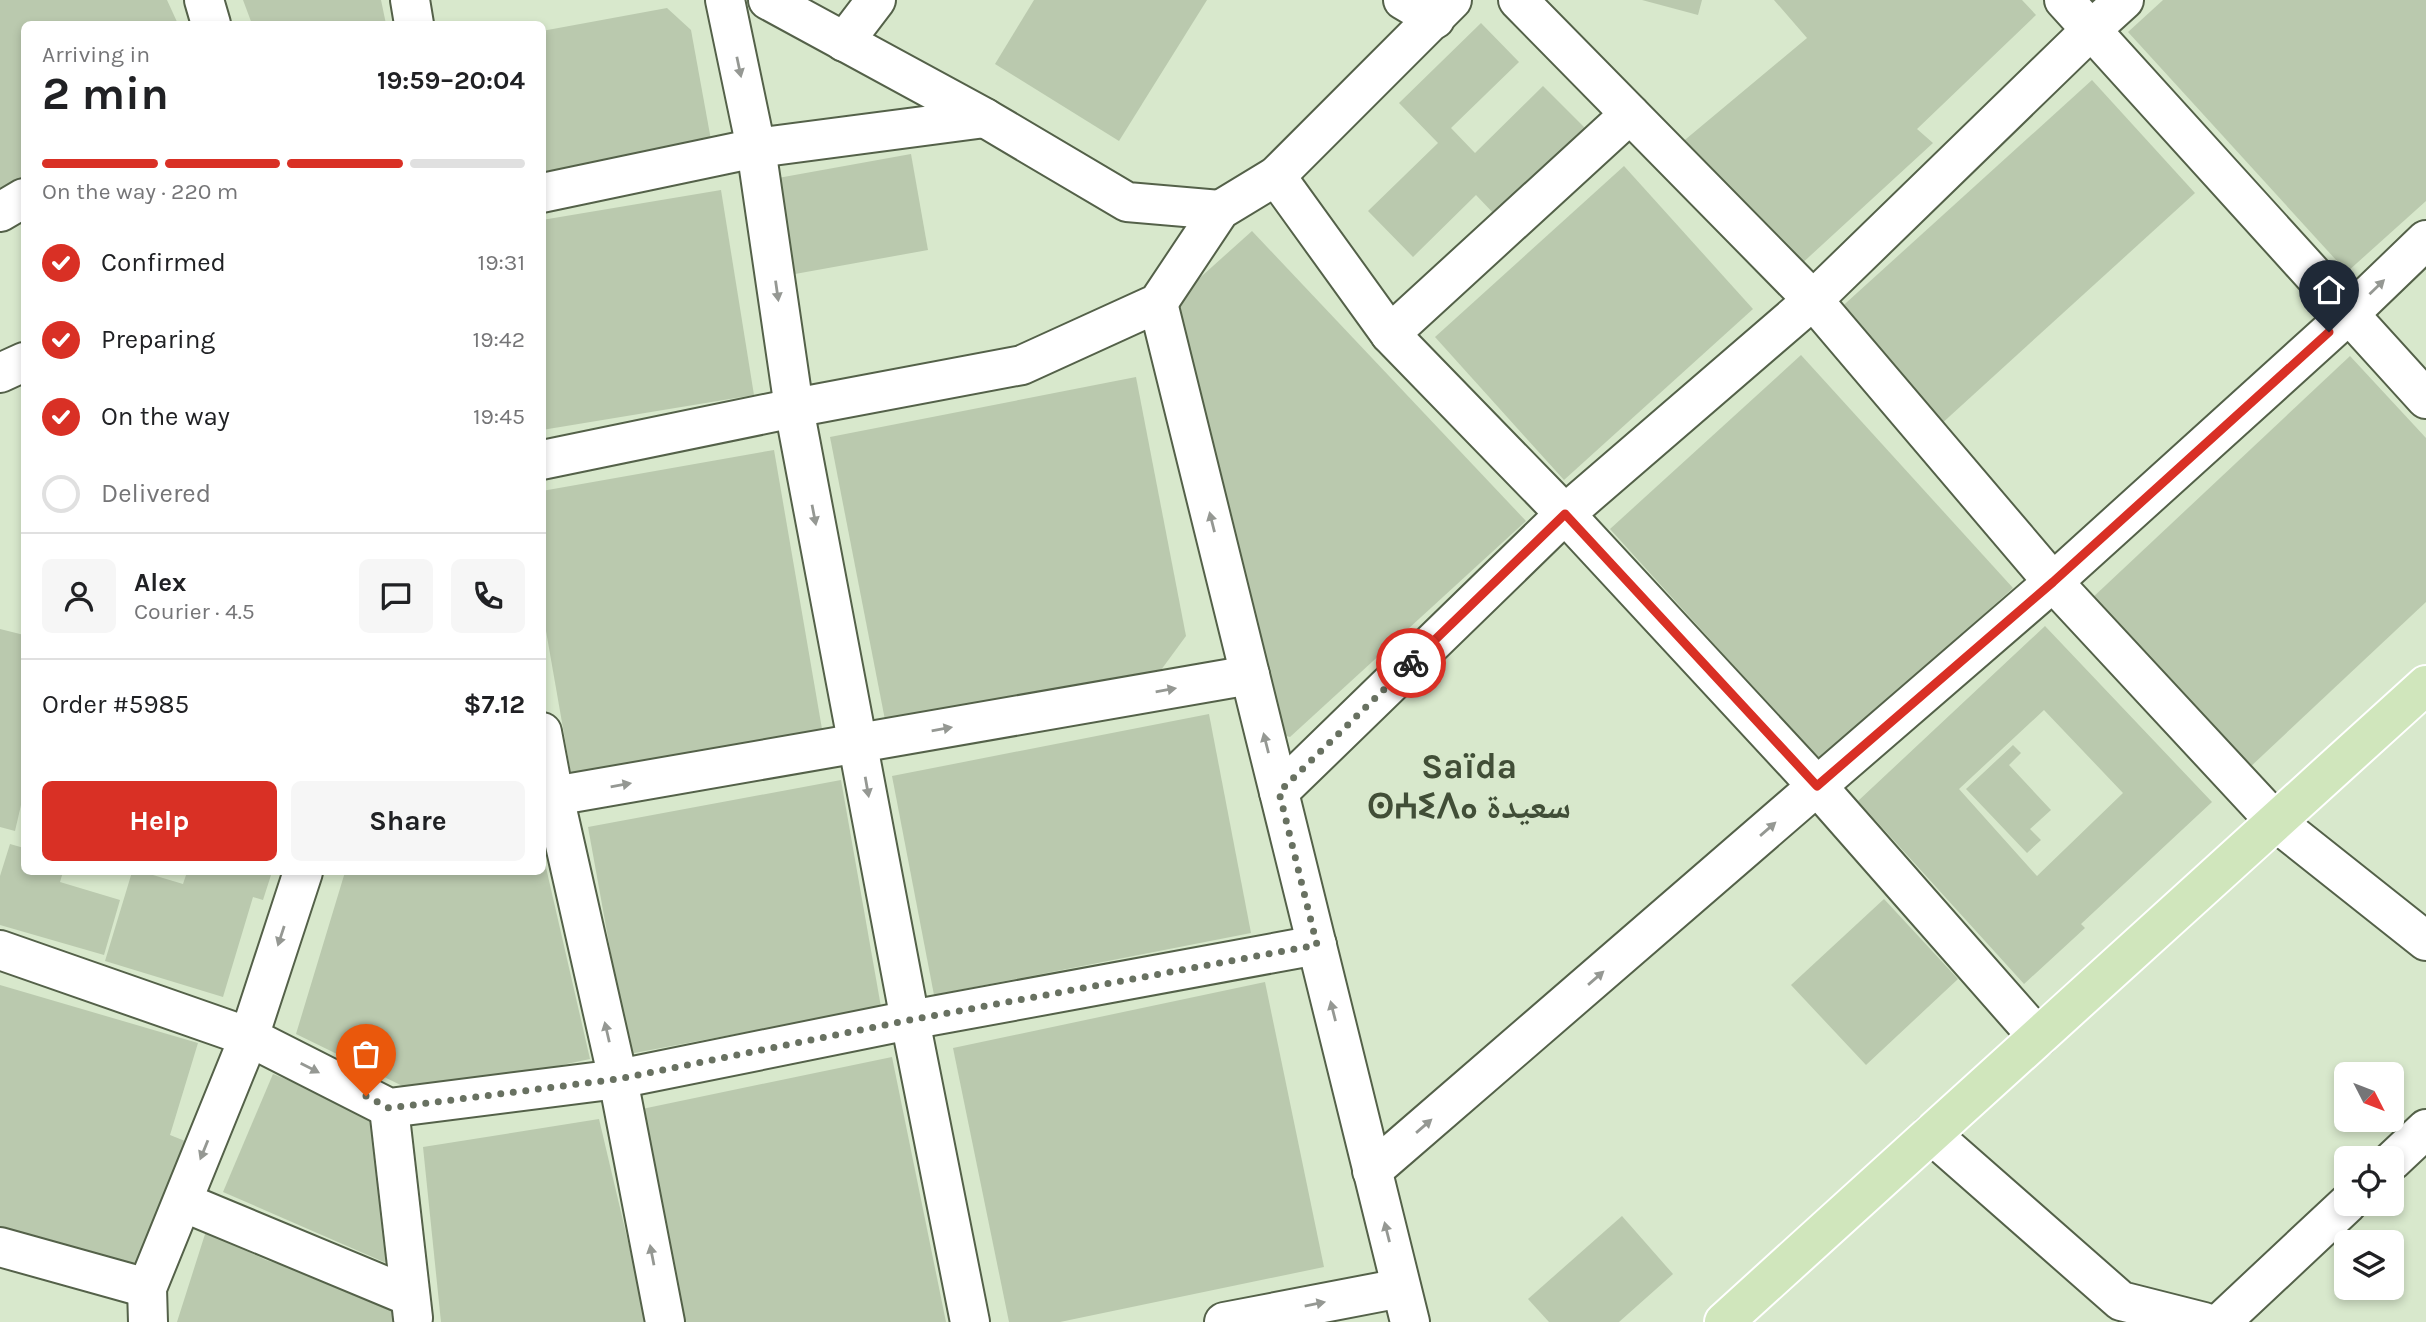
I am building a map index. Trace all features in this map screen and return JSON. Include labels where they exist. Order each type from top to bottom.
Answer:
[{"type":"main road","points":[[1724,1322],[2426,685]]},
{"type":"street","points":[[204,0],[210,21]]},
{"type":"street","points":[[410,0],[414,21]]},
{"type":"street","points":[[725,0],[756,148],[794,408],[970,1322]]},
{"type":"street","points":[[768,0],[985,118],[1127,202],[1220,210]]},
{"type":"street","points":[[844,41],[876,0]]},
{"type":"street","points":[[1518,0],[1813,300],[2053,582],[2276,822],[2426,941]]},
{"type":"street","points":[[2064,0],[2426,399]]},
{"type":"street","points":[[1279,792],[1565,514],[1813,300],[2124,0]]},
{"type":"street","points":[[546,459],[1022,365],[1158,303],[1220,210],[1276,176],[1430,6]]},
{"type":"street","points":[[1390,334],[1630,114]]},
{"type":"street","points":[[546,193],[756,148],[985,118]]},
{"type":"street","points":[[1276,176],[1390,334],[1565,514],[1817,786],[2038,1037]]},
{"type":"street","points":[[0,212],[21,200]]},
{"type":"street","points":[[1372,1171],[2053,582],[2348,315],[2426,240]]},
{"type":"street","points":[[1158,303],[1406,1305],[1224,1322]]},
{"type":"street","points":[[0,373],[21,363]]},
{"type":"street","points":[[554,796],[1250,676]]},
{"type":"street","points":[[546,753],[618,1079],[665,1322]]},
{"type":"street","points":[[0,1247],[147,1305],[183,1202],[249,1037],[302,875]]},
{"type":"street","points":[[0,950],[249,1037],[389,1108],[618,1079],[910,1020],[1317,945]]},
{"type":"street","points":[[389,1108],[411,1309]]},
{"type":"street","points":[[2404,1150],[2426,1129]]},
{"type":"street","points":[[1931,1134],[2121,1301],[2204,1322]]},
{"type":"street","points":[[183,1202],[411,1309]]},
{"type":"street","points":[[2221,1322],[2334,1216]]},
{"type":"building","points":[[0,0],[167,0],[177,21],[21,21],[21,184],[0,197]]},
{"type":"building","points":[[243,0],[381,0],[385,21],[251,21]]},
{"type":"building","points":[[1034,0],[1207,0],[1119,141],[995,64]]},
{"type":"building","points":[[1642,0],[1702,0],[1698,15]]},
{"type":"building","points":[[1774,0],[2022,0],[2036,15],[1917,129],[1933,143],[1798,267],[1680,144],[1807,38]]},
{"type":"building","points":[[2163,0],[2426,0],[2426,201],[2347,272],[2128,32]]},
{"type":"building","points":[[667,8],[691,30],[711,140],[546,171],[546,30]]},
{"type":"building","points":[[1481,23],[1519,62],[1451,128],[1475,153],[1543,86],[1586,129],[1496,216],[1476,195],[1413,257],[1368,211],[1438,143],[1399,103]]},
{"type":"building","points":[[2092,80],[2195,193],[1939,426],[1836,312]]},
{"type":"building","points":[[911,154],[928,250],[795,274],[778,178]]},
{"type":"building","points":[[1624,166],[1753,309],[1564,480],[1435,337]]},
{"type":"building","points":[[721,190],[754,395],[546,429],[546,219]]},
{"type":"building","points":[[1252,231],[1526,521],[1290,737],[1279,734],[1174,301]]},
{"type":"building","points":[[1801,355],[2013,588],[1821,762],[1610,529]]},
{"type":"building","points":[[2350,356],[2426,438],[2426,602],[2248,769],[2090,600]]},
{"type":"building","points":[[1136,377],[1186,636],[1161,670],[886,725],[830,437]]},
{"type":"building","points":[[774,450],[822,729],[571,774],[546,631],[546,490]]},
{"type":"building","points":[[2045,626],[2212,802],[2081,924],[2085,928],[2024,984],[1858,801]],"holes":[[[2044,710],[2123,793],[2037,876],[1959,789]]]},
{"type":"building","points":[[0,629],[21,634],[21,805],[15,831],[0,827]]},
{"type":"building","points":[[1209,714],[1251,933],[934,995],[892,776]]},
{"type":"building","points":[[2013,745],[2021,753],[2009,765],[2051,810],[2030,829],[2041,840],[2027,853],[1966,789]]},
{"type":"building","points":[[841,780],[881,1007],[629,1054],[588,827]]},
{"type":"building","points":[[10,844],[21,847],[21,875],[62,875],[60,882],[120,900],[104,955],[0,925],[0,876]]},
{"type":"building","points":[[546,867],[590,1059],[421,1095],[296,1034],[344,875],[546,875]]},
{"type":"building","points":[[131,875],[153,875],[183,884],[186,875],[271,875],[263,900],[253,897],[223,997],[105,961]]},
{"type":"building","points":[[1884,899],[1958,979],[1866,1065],[1791,985]]},
{"type":"building","points":[[1265,982],[1324,1267],[1060,1322],[1009,1322],[953,1048]]},
{"type":"building","points":[[0,985],[198,1043],[170,1135],[185,1141],[140,1266],[0,1231]]},
{"type":"building","points":[[892,1057],[946,1322],[685,1322],[642,1109]]},
{"type":"building","points":[[273,1074],[382,1118],[393,1266],[223,1192]]},
{"type":"building","points":[[599,1119],[647,1322],[441,1322],[423,1147]]},
{"type":"building","points":[[1622,1216],[1673,1274],[1619,1322],[1549,1322],[1528,1299]]},
{"type":"building","points":[[206,1231],[266,1260],[398,1302],[401,1322],[177,1322]]},
{"type":"way so far","points":[[366,1096],[389,1108],[618,1079],[910,1020],[1317,945],[1279,792],[1411,663]]},
{"type":"district","name":"Saïda ⵙⵄⵉⴷⴰ سعيدة","points":[[1469,786]]},
{"type":"route","points":[[1411,663],[1565,514],[1817,786],[2053,582],[2329,332]]}]
